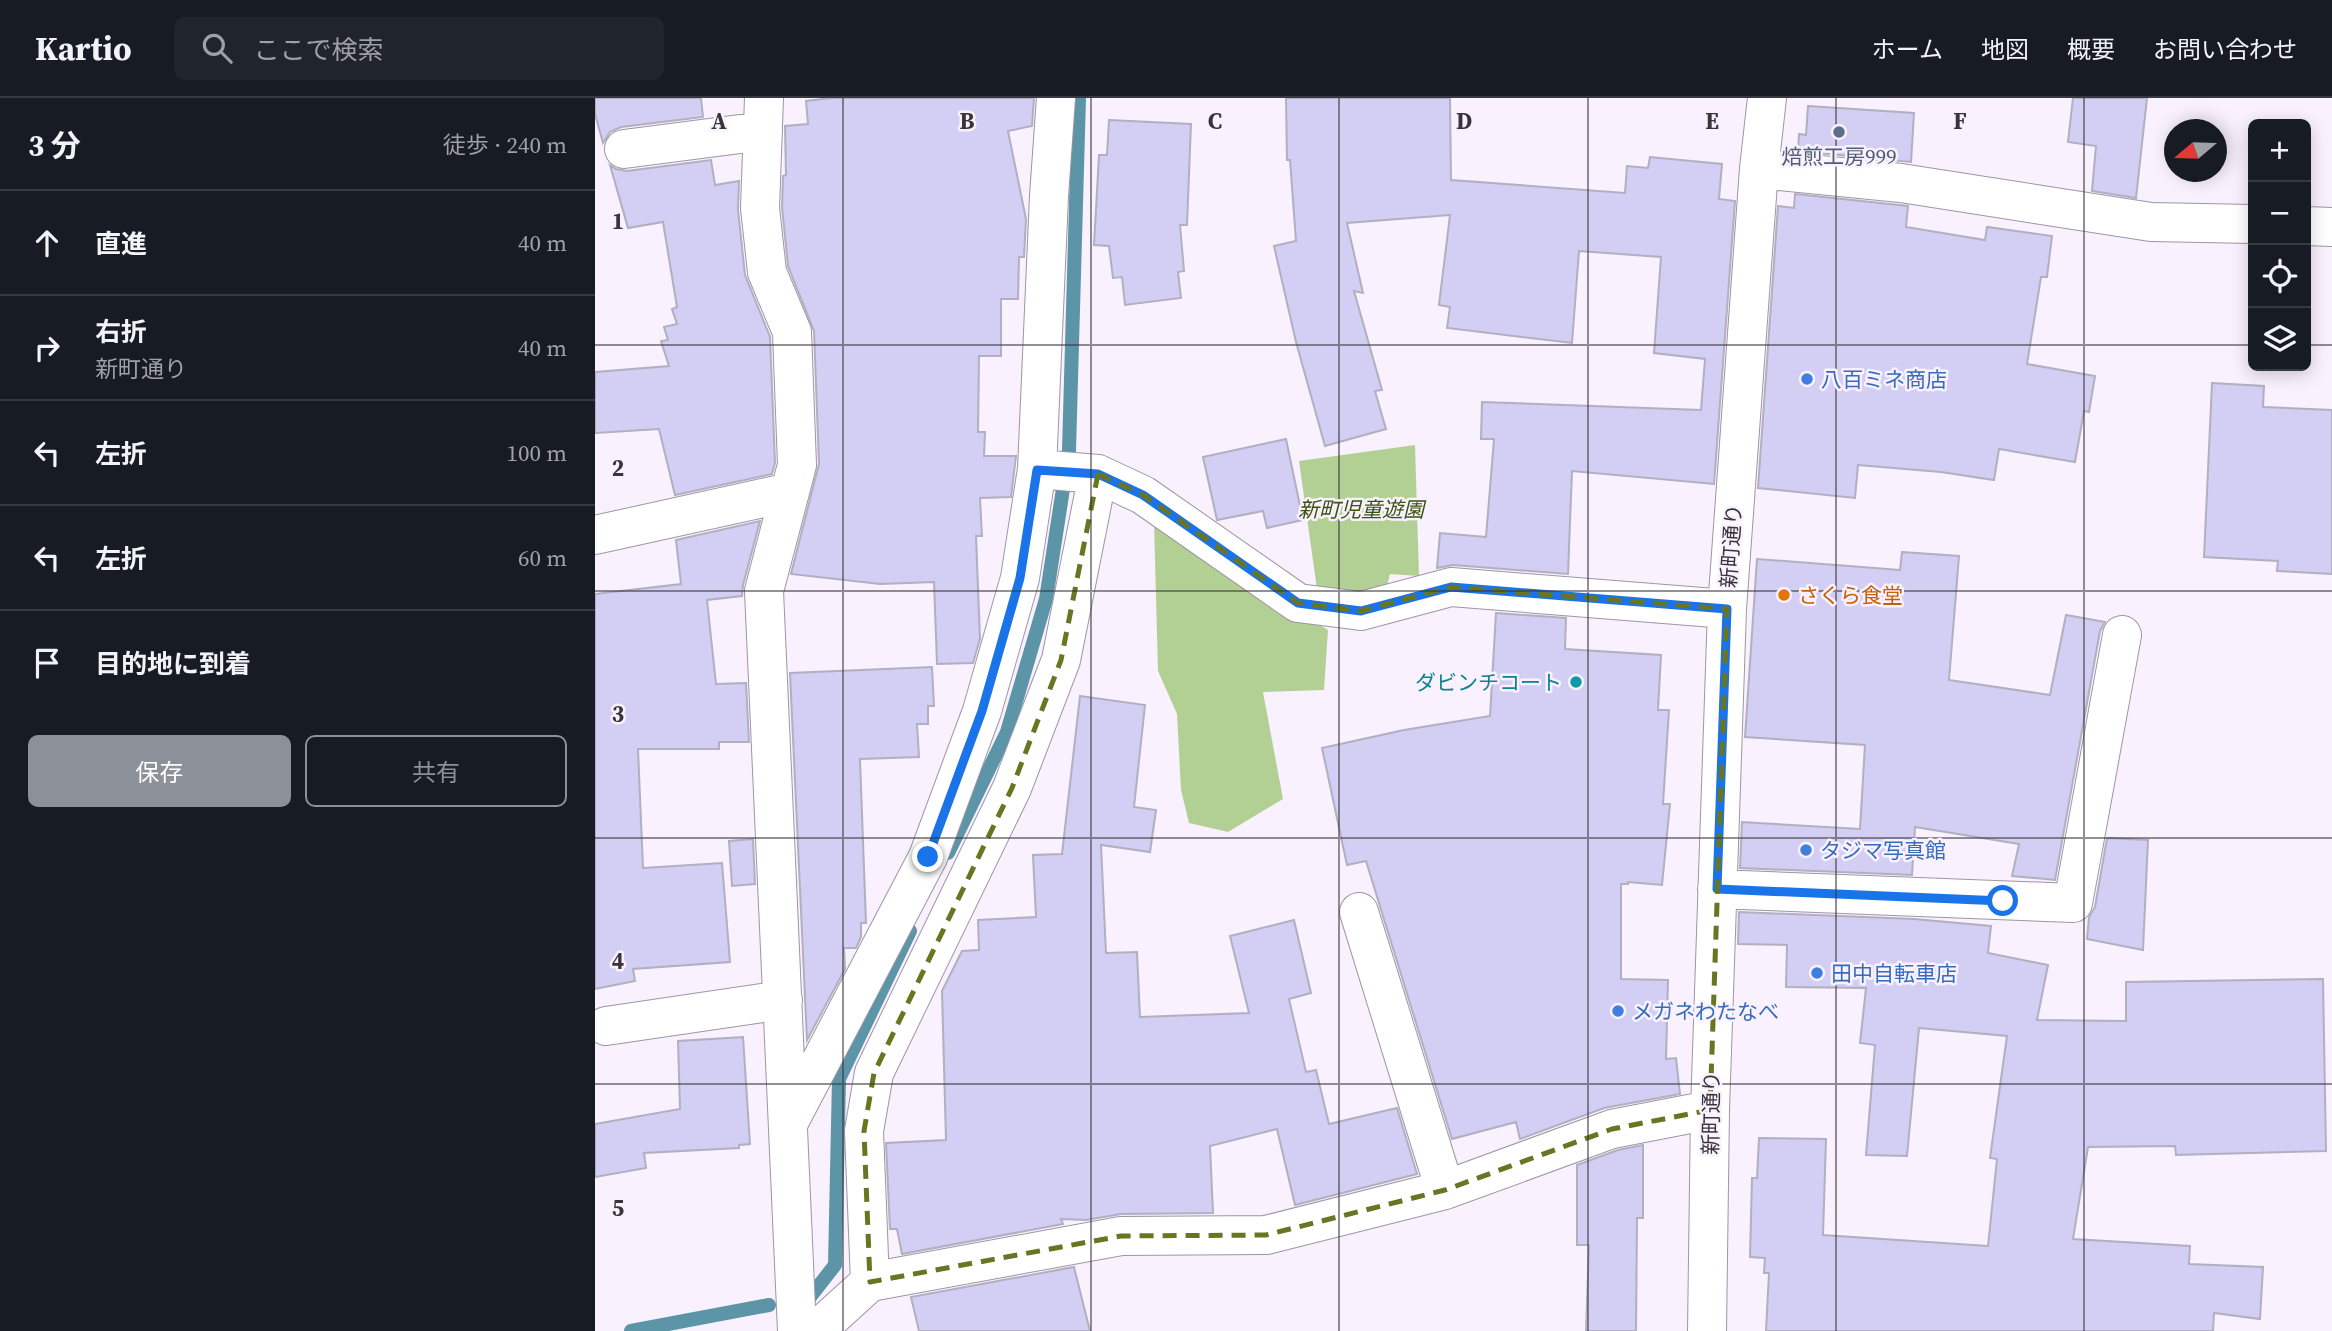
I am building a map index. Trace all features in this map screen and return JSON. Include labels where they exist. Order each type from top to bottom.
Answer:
[{"type":"street","points":[[789,1122],[928,857],[982,711],[1020,578],[1044,470],[1048,209],[1056,98]]},
{"type":"street","name":"新町通り","points":[[1707,1331],[1710,1110],[1727,609],[1766,98]]},
{"type":"street","points":[[624,149],[764,114],[760,208],[767,272],[792,332],[797,465],[764,591],[797,1331]]},
{"type":"street","points":[[1759,169],[1901,183],[2151,222],[2248,224]]},
{"type":"street","points":[[2311,226],[2332,227]]},
{"type":"street","points":[[1044,470],[1098,474],[1143,495],[1298,603],[1361,611],[1451,587],[1727,609]]},
{"type":"street","points":[[870,1282],[864,1131],[874,1073],[1012,788],[1061,660],[1098,474]]},
{"type":"street","points":[[595,535],[790,492]]},
{"type":"street","points":[[1717,889],[2073,904],[2122,635]]},
{"type":"street","points":[[1359,912],[1445,1190]]},
{"type":"street","points":[[606,1026],[783,1000]]},
{"type":"street","points":[[816,1331],[870,1282],[1121,1236],[1266,1235],[1445,1190],[1612,1129],[1710,1110]]},
{"type":"highlighted area","points":[[1098,474],[1143,495],[1298,603],[1361,611],[1451,587],[1727,609],[1710,1110],[1612,1129],[1445,1190],[1266,1235],[1121,1236],[870,1282],[864,1131],[874,1073],[1012,788],[1061,660]]},
{"type":"green space","name":"新町児童遊園","points":[[1415,445],[1419,576],[1390,574],[1387,586],[1338,597],[1317,589],[1299,461]]},
{"type":"green space","points":[[1154,522],[1328,630],[1324,690],[1263,692],[1283,799],[1228,832],[1189,823],[1181,790],[1177,714],[1158,671]]},
{"type":"building","points":[[595,98],[701,98],[703,117],[621,127],[610,132],[603,143],[595,114]]},
{"type":"building","points":[[831,98],[1034,98],[1032,126],[1008,131],[1026,219],[1024,257],[1019,257],[1018,299],[1001,299],[1001,356],[979,356],[978,432],[985,432],[984,456],[1016,456],[1011,497],[980,498],[982,536],[976,536],[980,639],[973,663],[937,664],[934,582],[880,584],[791,574],[819,464],[814,331],[788,266],[782,207],[783,176],[786,175],[785,126],[808,124],[806,101]]},
{"type":"building","points":[[1286,98],[1450,98],[1451,180],[1625,193],[1627,166],[1648,168],[1650,157],[1722,164],[1719,199],[1735,201],[1714,484],[1572,471],[1568,574],[1453,565],[1437,568],[1440,533],[1486,537],[1494,439],[1481,439],[1482,402],[1701,410],[1705,359],[1654,353],[1661,257],[1579,251],[1572,343],[1447,328],[1450,307],[1439,305],[1450,215],[1347,223],[1363,293],[1354,291],[1382,390],[1375,391],[1386,429],[1325,446],[1296,342],[1274,246],[1296,241],[1290,160],[1287,160]]},
{"type":"building","points":[[2073,98],[2147,98],[2136,198],[2092,191],[2096,146],[2068,142]]},
{"type":"building","points":[[1808,106],[1914,113],[1911,162],[1798,151],[1799,134],[1806,135]]},
{"type":"building","points":[[1109,120],[1191,124],[1187,225],[1180,225],[1184,271],[1178,272],[1181,298],[1125,305],[1122,277],[1113,278],[1109,246],[1094,245],[1099,155],[1107,155]]},
{"type":"building","points":[[711,160],[715,185],[739,181],[738,210],[745,275],[770,337],[775,463],[772,474],[675,495],[659,429],[595,433],[595,372],[669,366],[661,341],[668,340],[664,327],[677,324],[672,309],[677,307],[663,222],[628,228],[610,165],[627,171]]},
{"type":"building","points":[[1795,194],[1908,206],[1906,227],[1985,240],[1987,227],[2052,236],[2047,277],[2041,277],[2027,364],[2095,376],[2089,412],[2084,411],[2075,462],[1999,449],[1994,480],[1941,472],[1858,465],[1855,498],[1758,488],[1778,206],[1794,208]]},
{"type":"building","points":[[2212,383],[2264,386],[2263,407],[2332,410],[2332,574],[2277,571],[2278,561],[2204,557]]},
{"type":"building","points":[[1286,439],[1303,520],[1267,528],[1263,511],[1217,520],[1203,457]]},
{"type":"building","points":[[760,521],[742,596],[707,600],[716,684],[746,683],[749,742],[719,742],[719,749],[638,749],[643,868],[722,863],[730,962],[633,969],[635,981],[595,989],[595,594],[681,584],[676,540]]},
{"type":"building","points":[[1902,552],[1959,556],[1949,680],[2050,695],[2066,615],[2105,622],[2100,631],[2055,880],[2012,876],[2019,844],[1915,827],[1912,875],[1740,868],[1742,822],[1860,829],[1865,745],[1745,737],[1757,559],[1900,570]]},
{"type":"building","points":[[1496,613],[1566,618],[1565,649],[1661,655],[1658,710],[1669,710],[1663,804],[1670,804],[1662,885],[1628,882],[1621,884],[1621,979],[1668,980],[1666,1059],[1676,1058],[1680,1094],[1604,1108],[1520,1139],[1516,1122],[1452,1139],[1366,861],[1347,865],[1322,748],[1404,730],[1490,716]]},
{"type":"building","points":[[932,667],[934,706],[928,706],[928,724],[917,724],[919,757],[860,759],[866,923],[861,923],[861,937],[856,948],[844,948],[845,969],[807,1040],[790,673]]},
{"type":"building","points":[[1080,696],[1145,705],[1134,807],[1156,810],[1150,852],[1101,845],[1106,953],[1137,952],[1140,1017],[1249,1013],[1230,936],[1294,920],[1311,993],[1289,999],[1306,1072],[1316,1070],[1329,1124],[1397,1108],[1417,1174],[1295,1205],[1277,1129],[1210,1146],[1213,1213],[1121,1214],[1086,1220],[1061,1219],[1063,1224],[902,1254],[897,1229],[890,1229],[886,1143],[946,1140],[942,991],[962,951],[979,950],[978,920],[1036,917],[1033,855],[1062,854]]},
{"type":"building","points":[[2107,838],[2148,840],[2143,950],[2087,939],[2089,917],[2095,907]]},
{"type":"building","points":[[753,839],[755,884],[732,886],[729,841]]},
{"type":"building","points":[[1739,912],[1914,919],[1991,926],[1988,953],[2048,965],[2037,1020],[2126,1021],[2126,982],[2323,979],[2326,1151],[2176,1155],[2175,1146],[2088,1147],[2073,1239],[2190,1246],[2189,1264],[2263,1267],[2260,1319],[2214,1313],[2213,1331],[1766,1331],[1769,1273],[1764,1273],[1765,1258],[1750,1257],[1752,1178],[1757,1178],[1759,1138],[1826,1139],[1823,1235],[1988,1246],[1997,1159],[1990,1158],[2007,1036],[1919,1028],[1907,1156],[1866,1155],[1875,1045],[1860,1043],[1866,988],[1786,987],[1787,945],[1738,944]]},
{"type":"building","points":[[743,1037],[750,1144],[739,1145],[739,1148],[644,1153],[646,1168],[595,1177],[595,1124],[680,1109],[678,1041]]},
{"type":"building","points":[[1643,1145],[1643,1218],[1637,1218],[1636,1331],[1586,1331],[1589,1245],[1577,1245],[1577,1165],[1618,1150]]},
{"type":"building","points":[[1074,1267],[1090,1331],[919,1331],[911,1297]]},
{"type":"waterway","points":[[948,853],[1007,732],[1046,599],[1069,450],[1079,98]]},
{"type":"waterway","points":[[810,1297],[835,1265],[839,1079],[910,931]]},
{"type":"waterway","points":[[631,1331],[769,1305]]},
{"type":"place","name":"焙煎工房999","points":[[1839,132]]},
{"type":"place","name":"八百ミネ商店","points":[[1807,379]]},
{"type":"place","name":"さくら食堂","points":[[1784,595]]},
{"type":"place","name":"ダビンチコート","points":[[1576,682]]},
{"type":"place","name":"タジマ写真館","points":[[1806,850]]},
{"type":"place","name":"田中自転車店","points":[[1817,973]]},
{"type":"place","name":"メガネわたなべ","points":[[1618,1011]]},
{"type":"route","points":[[928,857],[982,711],[1020,578],[1037,470],[1098,474],[1143,495],[1298,603],[1361,611],[1451,587],[1727,609],[1717,889],[2003,901]]}]
